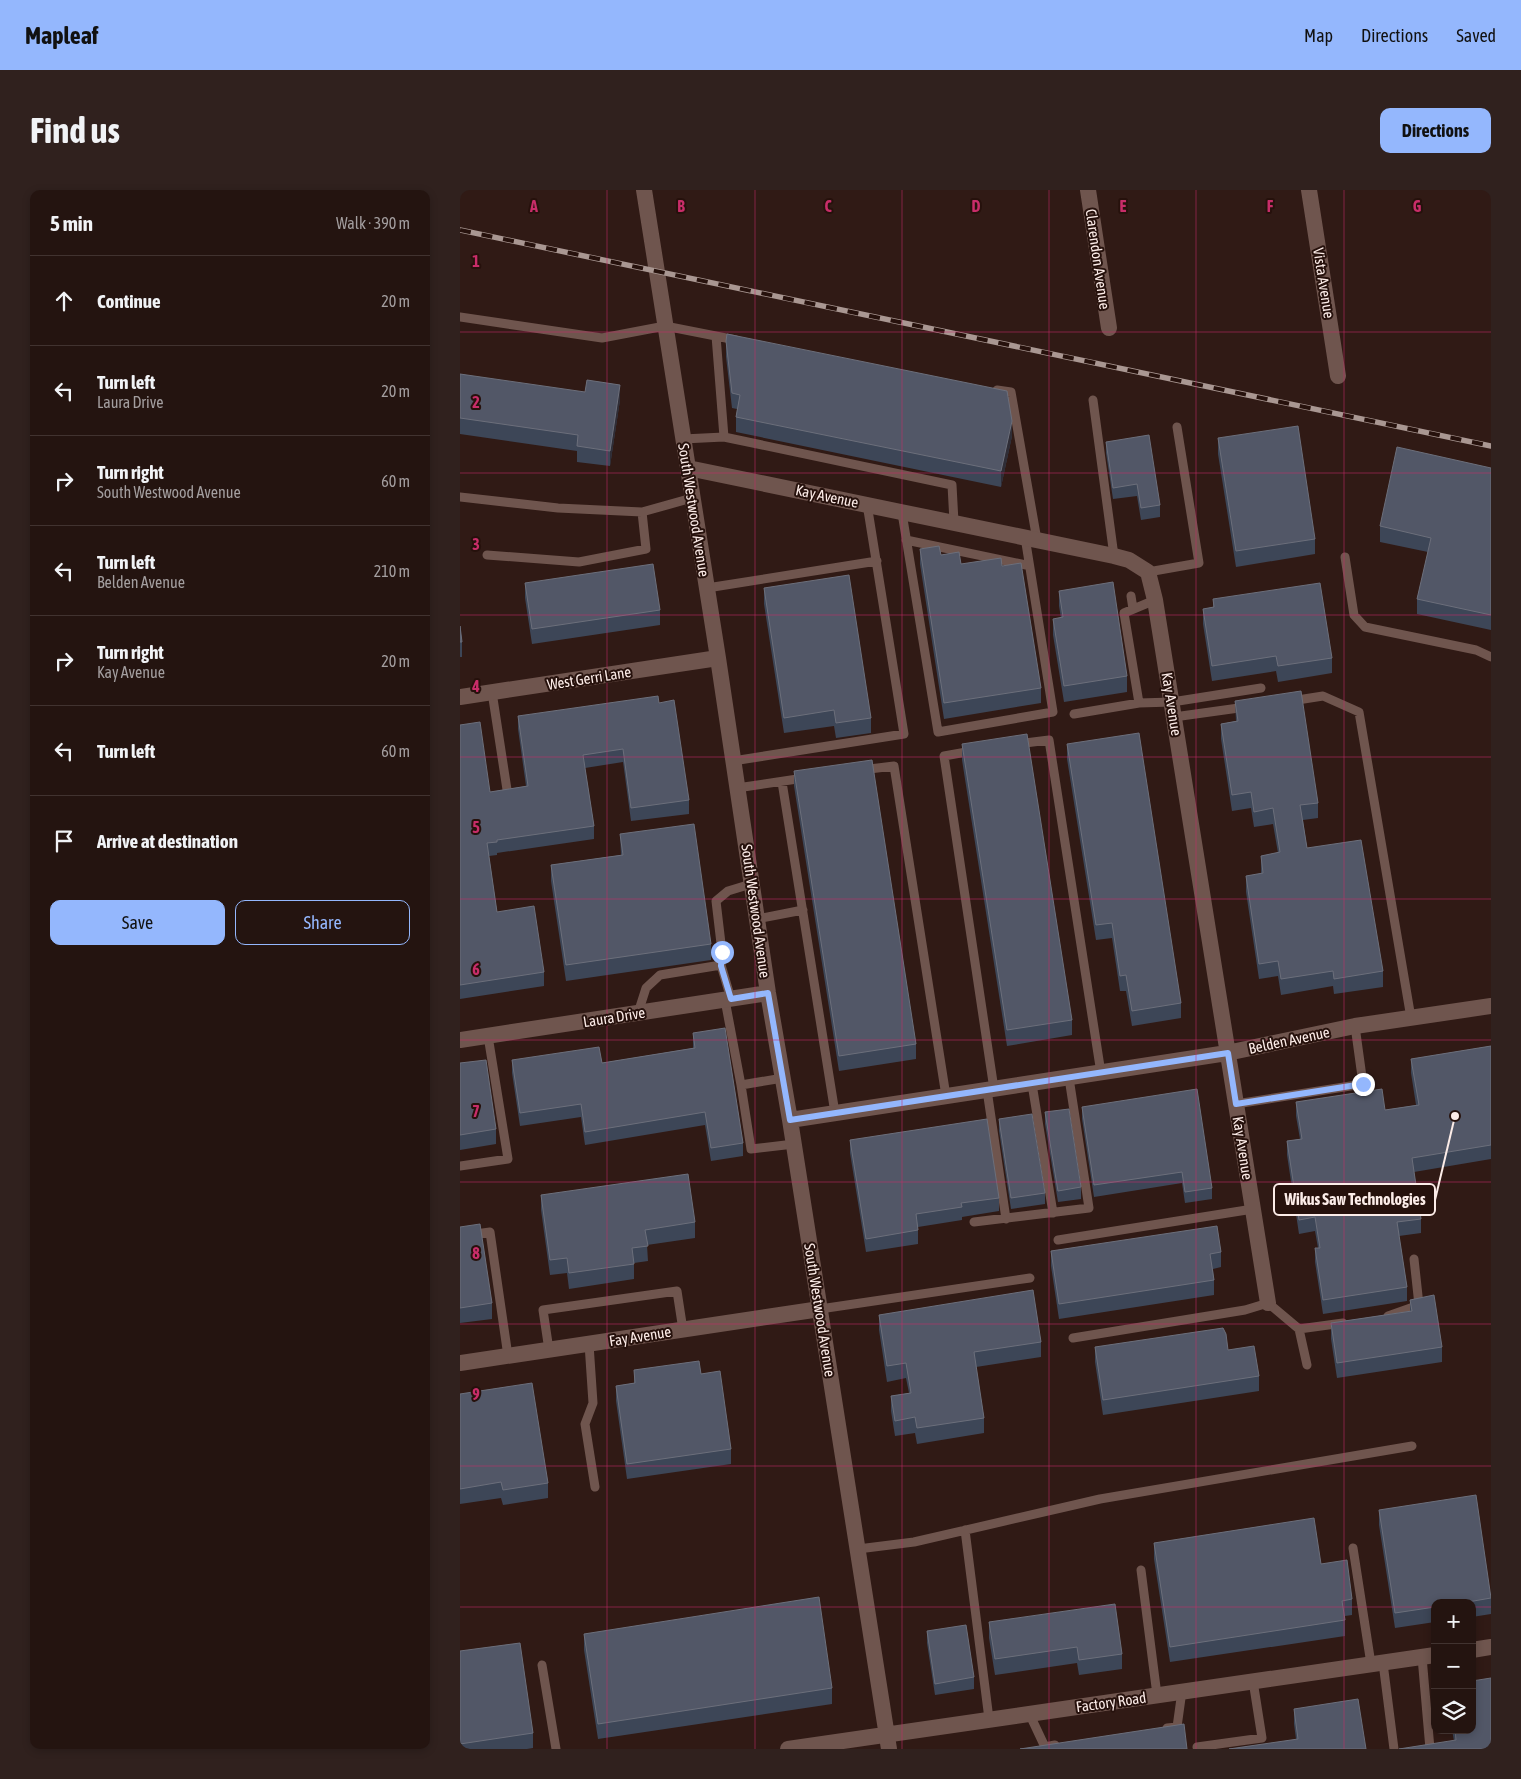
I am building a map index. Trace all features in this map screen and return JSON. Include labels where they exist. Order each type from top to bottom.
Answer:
[{"type":"street","name":"South Westwood Avenue","points":[[644,190],[718,658],[768,993],[794,1144],[888,1741]]},
{"type":"street","name":"Clarendon Avenue","points":[[1088,190],[1109,328]]},
{"type":"street","name":"Vista Avenue","points":[[1309,190],[1338,376]]},
{"type":"street","name":"Kay Avenue","points":[[688,468],[1114,556],[1129,560],[1148,572],[1156,600],[1268,1303]]},
{"type":"street","name":"West Gerri Lane","points":[[460,698],[718,658]]},
{"type":"street","name":"Laura Drive","points":[[460,1040],[768,993]]},
{"type":"street","name":"Belden Avenue","points":[[790,1120],[1228,1053],[1355,1026],[1491,1006]]},
{"type":"street","name":"Fay Avenue","points":[[460,1364],[820,1309]]},
{"type":"street","points":[[1476,1649],[1491,1647]]},
{"type":"street","name":"Factory Road","points":[[788,1749],[888,1741],[989,1719],[1428,1656]]},
{"type":"lane","points":[[460,317],[602,338],[666,326],[744,342]]},
{"type":"lane","points":[[716,336],[724,437]]},
{"type":"lane","points":[[902,513],[938,732],[1053,712],[1029,566],[1031,539],[1011,392],[992,389]]},
{"type":"lane","points":[[1093,400],[1114,556]]},
{"type":"lane","points":[[1148,572],[1199,563],[1177,427]]},
{"type":"lane","points":[[683,439],[724,437],[952,486],[954,522]]},
{"type":"lane","points":[[460,497],[558,508],[642,512],[692,498]]},
{"type":"lane","points":[[733,761],[904,734],[867,504]]},
{"type":"lane","points":[[487,555],[579,562],[646,550],[642,512]]},
{"type":"lane","points":[[906,540],[1029,566]]},
{"type":"lane","points":[[1345,557],[1354,615],[1365,626],[1476,650],[1491,657]]},
{"type":"lane","points":[[707,588],[877,561]]},
{"type":"lane","points":[[1131,596],[1133,609]]},
{"type":"lane","points":[[1139,702],[1124,613],[1156,600]]},
{"type":"lane","points":[[1173,710],[1261,688]]},
{"type":"lane","points":[[492,692],[508,796]]},
{"type":"lane","points":[[1286,701],[1323,696],[1359,712],[1411,1018]]},
{"type":"lane","points":[[1074,714],[1139,702],[1173,710],[1258,705]]},
{"type":"lane","points":[[1011,745],[1050,740],[1101,1073]]},
{"type":"lane","points":[[983,750],[944,756],[1006,1219]]},
{"type":"lane","points":[[847,772],[894,766],[946,1096]]},
{"type":"lane","points":[[737,788],[810,778]]},
{"type":"lane","points":[[782,782],[835,1113]]},
{"type":"lane","points":[[752,884],[728,891],[716,901],[722,952],[721,966],[728,999],[740,1085],[751,1149],[794,1144]]},
{"type":"lane","points":[[757,919],[803,910]]},
{"type":"lane","points":[[638,1013],[646,988],[660,975],[721,966]]},
{"type":"lane","points":[[1236,1104],[1363,1084],[1355,1026]]},
{"type":"lane","points":[[460,1166],[508,1159],[488,1036]]},
{"type":"lane","points":[[740,1085],[783,1078]]},
{"type":"lane","points":[[974,1222],[1089,1208],[1069,1078]]},
{"type":"lane","points":[[1032,1084],[1053,1213]]},
{"type":"lane","points":[[1058,1240],[1253,1209]]},
{"type":"lane","points":[[460,1236],[490,1232],[508,1356]]},
{"type":"lane","points":[[1382,1317],[1391,1316],[1419,1305],[1414,1259]]},
{"type":"lane","points":[[820,1309],[1030,1278]]},
{"type":"lane","points":[[549,1350],[543,1310],[678,1291],[683,1330]]},
{"type":"lane","points":[[1073,1338],[1245,1310],[1268,1303],[1299,1329],[1307,1365]]},
{"type":"lane","points":[[1299,1329],[1354,1321]]},
{"type":"lane","points":[[589,1344],[593,1403],[585,1424],[595,1487]]},
{"type":"lane","points":[[858,1549],[914,1542],[1100,1499],[1412,1446]]},
{"type":"lane","points":[[965,1530],[989,1719]]},
{"type":"lane","points":[[1353,1548],[1394,1749]]},
{"type":"lane","points":[[1140,1570],[1157,1695]]},
{"type":"lane","points":[[1428,1656],[1430,1749]]},
{"type":"lane","points":[[542,1665],[556,1749]]},
{"type":"lane","points":[[1196,1747],[1262,1738],[1253,1681]]},
{"type":"lane","points":[[1158,1729],[1177,1726],[1182,1692]]},
{"type":"lane","points":[[1030,1713],[1045,1747],[1064,1744]]},
{"type":"building","points":[[727,334],[1007,391],[1012,421],[1001,471],[736,417],[740,395],[732,393],[726,341]]},
{"type":"building","points":[[460,374],[585,392],[587,380],[620,385],[610,451],[577,446],[578,435],[460,418]]},
{"type":"building","points":[[1298,426],[1315,539],[1236,551],[1218,438]]},
{"type":"building","points":[[1149,435],[1160,505],[1141,508],[1137,484],[1113,488],[1106,442]]},
{"type":"building","points":[[1397,447],[1491,468],[1491,615],[1417,599],[1431,538],[1380,526]]},
{"type":"building","points":[[939,546],[941,555],[959,552],[961,564],[1001,558],[1002,566],[1021,563],[1041,688],[944,703],[920,549]]},
{"type":"building","points":[[653,564],[660,610],[532,629],[525,583]]},
{"type":"building","points":[[849,575],[871,718],[836,723],[834,710],[784,718],[764,588]]},
{"type":"building","points":[[1113,582],[1127,676],[1064,686],[1053,619],[1063,617],[1059,591]]},
{"type":"building","points":[[1320,583],[1332,658],[1278,666],[1276,656],[1212,666],[1203,609],[1214,607],[1213,599]]},
{"type":"building","points":[[460,626],[462,642],[460,642]]},
{"type":"building","points":[[1301,691],[1318,803],[1300,805],[1307,848],[1361,840],[1383,971],[1334,979],[1333,971],[1281,979],[1278,961],[1259,964],[1246,876],[1263,873],[1261,856],[1280,852],[1273,808],[1254,812],[1251,792],[1232,795],[1221,724],[1238,721],[1235,701]]},
{"type":"building","points":[[658,696],[659,703],[674,700],[689,800],[631,808],[623,749],[583,755],[594,826],[487,843],[497,912],[534,906],[544,972],[460,985],[460,725],[480,722],[490,792],[528,786],[518,716]]},
{"type":"building","points":[[1139,733],[1181,1003],[1132,1011],[1126,975],[1120,976],[1112,923],[1096,925],[1067,744]]},
{"type":"building","points":[[1027,734],[1072,1020],[1007,1030],[962,744]]},
{"type":"building","points":[[872,760],[916,1044],[839,1056],[794,771]]},
{"type":"building","points":[[694,824],[711,944],[566,965],[551,865],[623,855],[620,834]]},
{"type":"building","points":[[725,1028],[743,1143],[711,1148],[705,1112],[585,1132],[581,1104],[520,1113],[512,1060],[599,1047],[602,1063],[695,1048],[693,1033]]},
{"type":"building","points":[[1491,1046],[1491,1145],[1412,1158],[1421,1219],[1397,1222],[1407,1287],[1323,1300],[1315,1248],[1320,1248],[1315,1217],[1299,1220],[1287,1141],[1302,1139],[1296,1102],[1382,1089],[1385,1110],[1419,1105],[1411,1059]]},
{"type":"building","points":[[486,1060],[496,1129],[460,1135],[460,1063]]},
{"type":"building","points":[[1197,1089],[1212,1188],[1185,1192],[1182,1172],[1094,1185],[1082,1107]]},
{"type":"building","points":[[1069,1109],[1081,1187],[1058,1191],[1045,1112]]},
{"type":"building","points":[[1032,1114],[1045,1193],[1011,1198],[999,1119]]},
{"type":"building","points":[[987,1119],[999,1198],[961,1203],[962,1207],[916,1214],[918,1230],[866,1239],[850,1140]]},
{"type":"building","points":[[688,1174],[695,1222],[645,1230],[648,1246],[632,1248],[634,1264],[569,1273],[567,1258],[550,1260],[541,1195]]},
{"type":"building","points":[[480,1224],[492,1303],[460,1308],[460,1227]]},
{"type":"building","points":[[1217,1226],[1221,1252],[1210,1254],[1214,1280],[1059,1304],[1051,1251]]},
{"type":"building","points":[[1033,1290],[1041,1342],[974,1352],[984,1418],[917,1428],[915,1417],[895,1421],[891,1396],[911,1393],[906,1363],[887,1366],[879,1315]]},
{"type":"building","points":[[1434,1295],[1442,1347],[1337,1363],[1331,1323],[1412,1311],[1410,1300]]},
{"type":"building","points":[[1223,1328],[1226,1334],[1228,1350],[1254,1346],[1259,1376],[1103,1400],[1095,1347]]},
{"type":"building","points":[[699,1361],[701,1374],[720,1371],[731,1449],[627,1464],[616,1386],[635,1383],[634,1370]]},
{"type":"building","points":[[532,1383],[548,1483],[503,1490],[501,1482],[460,1489],[460,1394]]},
{"type":"building","points":[[1476,1495],[1491,1598],[1476,1601],[1476,1599],[1431,1599],[1431,1608],[1395,1613],[1379,1510]]},
{"type":"building","points":[[1314,1518],[1321,1564],[1347,1560],[1352,1599],[1342,1601],[1345,1620],[1170,1647],[1154,1543]]},
{"type":"building","points":[[819,1597],[832,1688],[598,1724],[584,1634]]},
{"type":"building","points":[[1115,1604],[1122,1654],[1079,1660],[1077,1647],[995,1659],[989,1622]]},
{"type":"building","points":[[966,1625],[974,1677],[935,1684],[927,1631]]},
{"type":"building","points":[[520,1643],[533,1733],[460,1744],[460,1651]]},
{"type":"building","points":[[1491,1678],[1491,1749],[1399,1749],[1456,1740],[1455,1734],[1476,1734],[1476,1680]]},
{"type":"building","points":[[1358,1699],[1366,1749],[1229,1749],[1298,1739],[1294,1709]]},
{"type":"building","points":[[1184,1724],[1187,1749],[1020,1749]]},
{"type":"railway","points":[[460,230],[1491,446]]},
{"type":"place","name":"Wikus Saw Technologies","points":[[1455,1116]]},
{"type":"route","points":[[722,952],[721,966],[731,999],[768,993],[790,1120],[1228,1053],[1236,1104],[1363,1084]]}]
